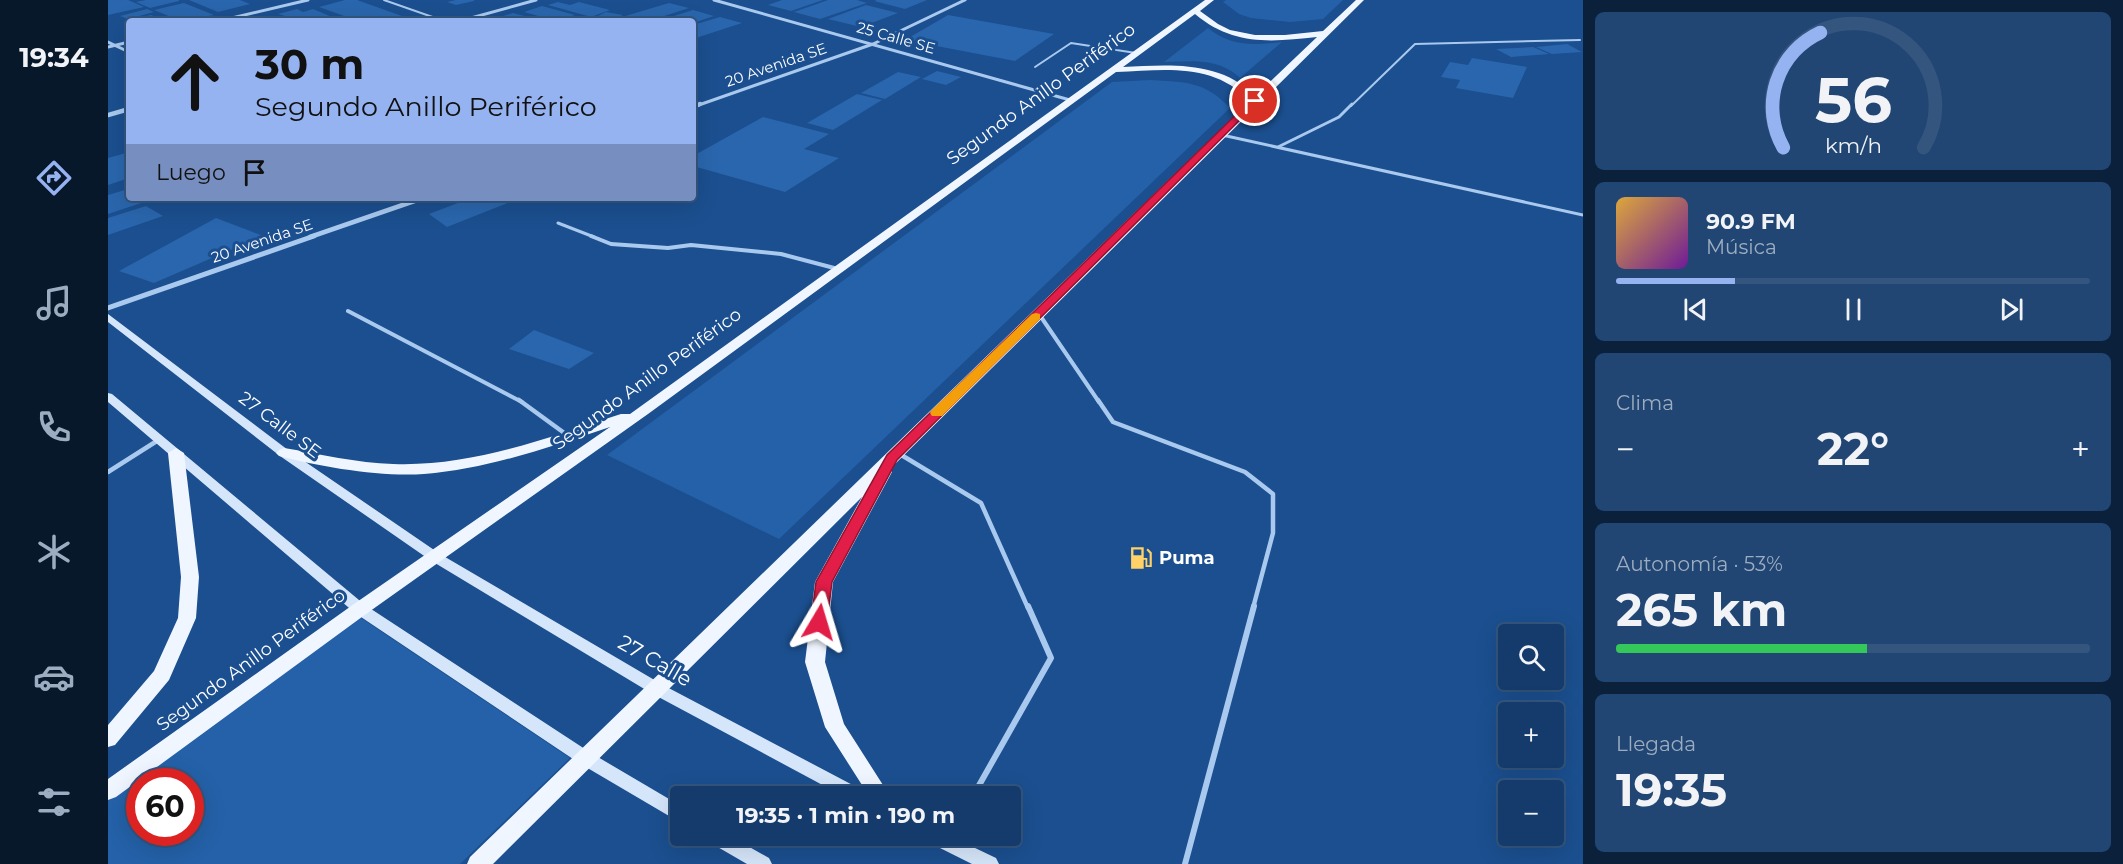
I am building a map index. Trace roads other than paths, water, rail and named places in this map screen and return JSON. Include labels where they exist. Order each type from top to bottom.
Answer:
[{"type":"main road","name":"Segundo Anillo Periférico","points":[[108,791],[360,609],[643,411],[1210,0]]},
{"type":"main road","points":[[478,864],[1360,0]]},
{"type":"main road","points":[[1196,11],[1216,26],[1242,34],[1285,38],[1328,33]]},
{"type":"main road","points":[[1113,70],[1158,68],[1216,75],[1237,83],[1255,101]]},
{"type":"main road","name":"27 Calle SE","points":[[108,316],[284,453],[435,557]]},
{"type":"main road","points":[[108,396],[360,609],[585,758],[670,808]]},
{"type":"main road","points":[[284,453],[394,469],[452,465],[522,451],[643,411]]},
{"type":"main road","points":[[108,739],[162,675],[187,618],[190,577],[176,453]]},
{"type":"main road","points":[[873,786],[835,727],[814,662],[824,582],[894,455]]},
{"type":"main road","name":"27 Calle","points":[[435,557],[657,689],[839,786]]},
{"type":"main road","points":[[732,846],[763,864]]},
{"type":"main road","points":[[958,846],[990,864]]},
{"type":"street","points":[[232,18],[308,0]]},
{"type":"street","points":[[471,18],[536,0]]},
{"type":"street","name":"25 Calle SE","points":[[714,0],[1071,100]]},
{"type":"street","name":"20 Avenida SE","points":[[696,106],[873,44],[965,0]]},
{"type":"street","points":[[108,42],[126,51]]},
{"type":"street","points":[[108,47],[126,43]]},
{"type":"street","points":[[108,115],[126,110]]},
{"type":"street","name":"20 Avenida SE","points":[[108,308],[412,201]]},
{"type":"lane","points":[[384,0],[435,18]]},
{"type":"lane","points":[[1278,147],[1339,117],[1415,44],[1580,40]]},
{"type":"lane","points":[[1035,67],[1071,43],[1136,53]]},
{"type":"lane","points":[[1222,135],[1583,215]]},
{"type":"lane","points":[[558,223],[611,244],[668,248],[692,245],[781,254],[838,269]]},
{"type":"lane","points":[[348,311],[526,404],[568,436]]},
{"type":"lane","points":[[1039,314],[1113,422],[1245,472],[1273,494],[1273,534],[1185,864]]},
{"type":"lane","points":[[108,472],[160,439]]},
{"type":"lane","points":[[894,455],[981,502],[1051,658],[980,786]]},
{"type":"place","name":"Puma","points":[[1141,558]]}]
